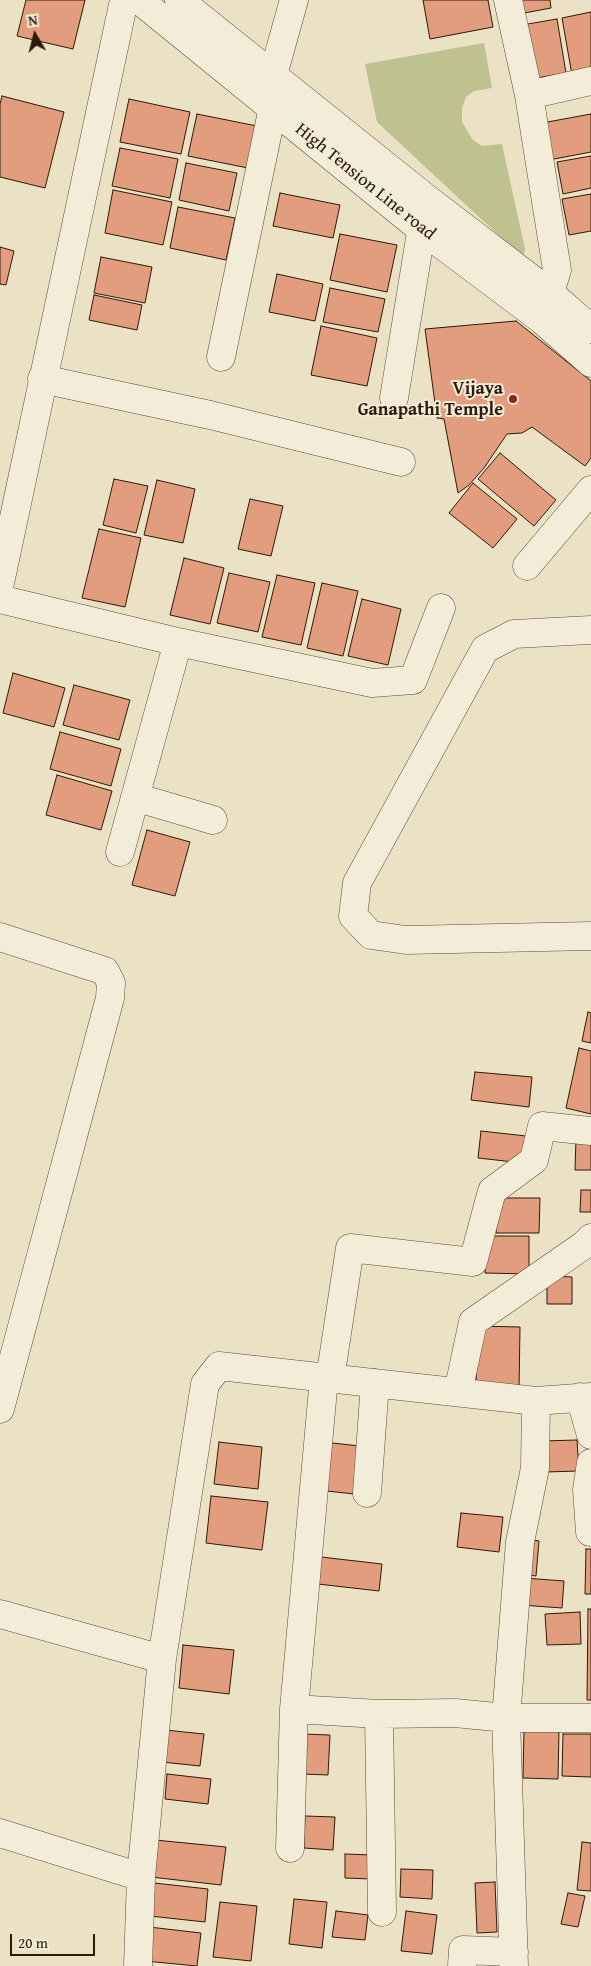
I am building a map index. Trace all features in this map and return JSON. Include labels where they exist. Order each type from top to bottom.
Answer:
[{"type":"street","points":[[0,583],[124,0]]},
{"type":"street","name":"High Tension Line road","points":[[139,0],[422,230],[542,320],[591,363]]},
{"type":"street","name":"High Tension Line road","points":[[179,0],[426,198],[550,293],[591,329]]},
{"type":"street","points":[[221,357],[273,107],[273,75],[294,0]]},
{"type":"street","points":[[508,0],[528,94],[557,270],[542,320]]},
{"type":"street","points":[[528,94],[591,81]]},
{"type":"street","points":[[394,398],[426,198]]},
{"type":"street","points":[[42,379],[210,415],[401,462]]},
{"type":"street","points":[[527,566],[591,490]]},
{"type":"street","points":[[0,599],[178,642],[372,683],[413,680],[441,608]]},
{"type":"street","points":[[591,630],[514,634],[484,649],[357,883],[353,916],[371,935],[406,940],[591,936]]},
{"type":"street","points":[[120,852],[178,642]]},
{"type":"street","points":[[135,797],[213,820]]},
{"type":"street","points":[[0,936],[105,971],[111,983],[110,998],[0,1409]]},
{"type":"street","points":[[290,1848],[294,1709],[327,1379],[350,1248],[473,1262],[492,1191],[534,1160],[542,1126],[591,1130]]},
{"type":"street","points":[[458,1392],[474,1322],[584,1245],[591,1238]]},
{"type":"street","points":[[138,1966],[141,1877],[162,1659],[205,1384],[219,1366],[536,1401],[586,1397],[591,1436]]},
{"type":"street","points":[[367,1493],[375,1383]]},
{"type":"street","points":[[462,1966],[463,1950],[514,1959],[506,1718],[520,1542],[535,1468],[536,1401]]},
{"type":"street","points":[[590,1532],[587,1490],[591,1463]]},
{"type":"street","points":[[0,1614],[162,1659]]},
{"type":"street","points":[[294,1709],[379,1714],[455,1713],[506,1718],[591,1718]]},
{"type":"street","points":[[379,1714],[382,1912]]},
{"type":"street","points":[[0,1833],[141,1877]]},
{"type":"green space","points":[[484,43],[492,88],[474,91],[466,97],[462,108],[462,122],[473,140],[482,146],[502,144],[525,249],[523,258],[377,122],[365,64]]},
{"type":"building","points":[[26,0],[85,0],[73,49],[17,36]]},
{"type":"building","points":[[423,0],[488,0],[493,27],[430,39]]},
{"type":"building","points":[[516,0],[550,0],[551,8],[519,14]]},
{"type":"building","points":[[591,12],[591,72],[572,75],[562,18]]},
{"type":"building","points":[[557,19],[566,73],[531,79],[522,25]]},
{"type":"building","points":[[2,96],[64,112],[45,188],[0,177],[0,104]]},
{"type":"building","points":[[129,99],[190,112],[181,154],[120,142]]},
{"type":"building","points":[[197,114],[257,126],[248,168],[188,156]]},
{"type":"building","points":[[591,114],[591,152],[549,160],[542,123]]},
{"type":"building","points":[[120,148],[178,159],[170,198],[112,186]]},
{"type":"building","points":[[591,156],[591,188],[563,194],[557,162]]},
{"type":"building","points":[[186,163],[237,173],[229,211],[179,200]]},
{"type":"building","points":[[113,190],[172,202],[163,245],[105,233]]},
{"type":"building","points":[[280,193],[340,205],[333,238],[273,226]]},
{"type":"building","points":[[591,194],[591,231],[569,235],[562,199]]},
{"type":"building","points":[[178,207],[235,218],[226,260],[170,248]]},
{"type":"building","points":[[340,234],[397,245],[387,292],[330,280]]},
{"type":"building","points":[[0,247],[14,251],[6,285],[0,284]]},
{"type":"building","points":[[101,257],[152,267],[145,303],[94,293]]},
{"type":"building","points":[[277,274],[323,284],[315,321],[269,312]]},
{"type":"building","points":[[330,288],[385,299],[378,332],[323,322]]},
{"type":"building","points":[[94,295],[142,305],[137,330],[89,320]]},
{"type":"building","name":"Vijaya Ganapathi Temple","points":[[516,321],[591,381],[591,458],[585,466],[532,427],[522,433],[507,434],[484,468],[469,485],[458,493],[444,419],[437,418],[425,329]]},
{"type":"building","points":[[321,326],[377,338],[367,386],[311,375]]},
{"type":"building","points":[[500,453],[556,500],[534,526],[478,479]]},
{"type":"building","points":[[114,479],[148,486],[136,533],[103,525]]},
{"type":"building","points":[[157,480],[195,489],[183,543],[144,535]]},
{"type":"building","points":[[473,483],[517,519],[493,548],[449,513]]},
{"type":"building","points":[[250,499],[283,506],[271,556],[238,549]]},
{"type":"building","points":[[99,529],[141,538],[125,607],[82,598]]},
{"type":"building","points":[[184,558],[224,568],[210,624],[170,615]]},
{"type":"building","points":[[229,573],[270,582],[258,632],[217,623]]},
{"type":"building","points":[[277,575],[315,583],[301,645],[262,637]]},
{"type":"building","points":[[322,583],[358,591],[343,656],[307,648]]},
{"type":"building","points":[[362,599],[401,609],[388,665],[348,656]]},
{"type":"building","points":[[13,673],[65,688],[54,727],[3,713]]},
{"type":"building","points":[[74,685],[130,700],[119,740],[63,725]]},
{"type":"building","points":[[60,732],[121,749],[111,786],[50,769]]},
{"type":"building","points":[[57,775],[112,791],[101,830],[46,815]]},
{"type":"building","points":[[147,830],[190,842],[175,896],[132,885]]},
{"type":"building","points":[[588,1012],[591,1013],[591,1043],[582,1041]]},
{"type":"building","points":[[579,1048],[591,1051],[591,1114],[566,1108]]},
{"type":"building","points":[[475,1072],[532,1077],[529,1107],[471,1100]]},
{"type":"building","points":[[481,1131],[526,1136],[523,1163],[478,1158]]},
{"type":"building","points":[[576,1139],[591,1140],[591,1170],[575,1170]]},
{"type":"building","points":[[581,1190],[591,1190],[591,1212],[580,1212]]},
{"type":"building","points":[[497,1198],[540,1198],[539,1233],[496,1233]]},
{"type":"building","points":[[486,1236],[529,1236],[529,1274],[485,1273]]},
{"type":"building","points":[[547,1276],[572,1277],[572,1304],[547,1304]]},
{"type":"building","points":[[477,1326],[520,1327],[519,1390],[476,1390]]},
{"type":"building","points":[[577,1440],[579,1471],[545,1472],[543,1441]]},
{"type":"building","points":[[219,1442],[262,1447],[258,1489],[214,1484]]},
{"type":"building","points":[[324,1442],[368,1447],[363,1495],[318,1490]]},
{"type":"building","points":[[211,1496],[268,1502],[262,1550],[206,1543]]},
{"type":"building","points":[[461,1513],[503,1517],[499,1552],[457,1547]]},
{"type":"building","points":[[525,1539],[539,1541],[536,1576],[521,1574]]},
{"type":"building","points":[[586,1549],[591,1549],[591,1594],[585,1594]]},
{"type":"building","points":[[321,1557],[382,1564],[379,1591],[318,1584]]},
{"type":"building","points":[[524,1578],[564,1581],[562,1608],[521,1605]]},
{"type":"building","points":[[588,1609],[591,1609],[591,1700],[587,1700]]},
{"type":"building","points":[[580,1612],[581,1644],[547,1645],[545,1614]]},
{"type":"building","points":[[183,1645],[234,1650],[229,1694],[179,1688]]},
{"type":"building","points":[[524,1729],[559,1729],[558,1779],[523,1778]]},
{"type":"building","points":[[165,1730],[204,1734],[200,1766],[162,1762]]},
{"type":"building","points":[[303,1734],[330,1735],[328,1775],[302,1774]]},
{"type":"building","points":[[563,1734],[591,1734],[591,1777],[562,1776]]},
{"type":"building","points":[[167,1774],[211,1779],[208,1804],[165,1799]]},
{"type":"building","points":[[305,1816],[335,1817],[333,1850],[304,1848]]},
{"type":"building","points":[[155,1840],[226,1847],[221,1885],[151,1877]]},
{"type":"building","points":[[582,1842],[591,1843],[591,1891],[577,1890]]},
{"type":"building","points":[[345,1854],[372,1855],[371,1879],[345,1878]]},
{"type":"building","points":[[401,1869],[433,1870],[432,1899],[400,1897]]},
{"type":"building","points":[[495,1882],[497,1932],[477,1933],[475,1883]]},
{"type":"building","points":[[154,1883],[208,1889],[205,1922],[150,1916]]},
{"type":"building","points":[[568,1893],[585,1896],[578,1927],[561,1924]]},
{"type":"building","points":[[294,1899],[327,1902],[322,1948],[289,1944]]},
{"type":"building","points":[[220,1902],[257,1906],[251,1961],[213,1957]]},
{"type":"building","points":[[336,1911],[368,1915],[365,1940],[332,1937]]},
{"type":"building","points":[[406,1911],[437,1915],[432,1954],[401,1951]]},
{"type":"building","points":[[149,1927],[201,1933],[197,1966],[145,1961]]},
{"type":"place","name":"Vijaya Ganapathi Temple","points":[[513,399]]}]
